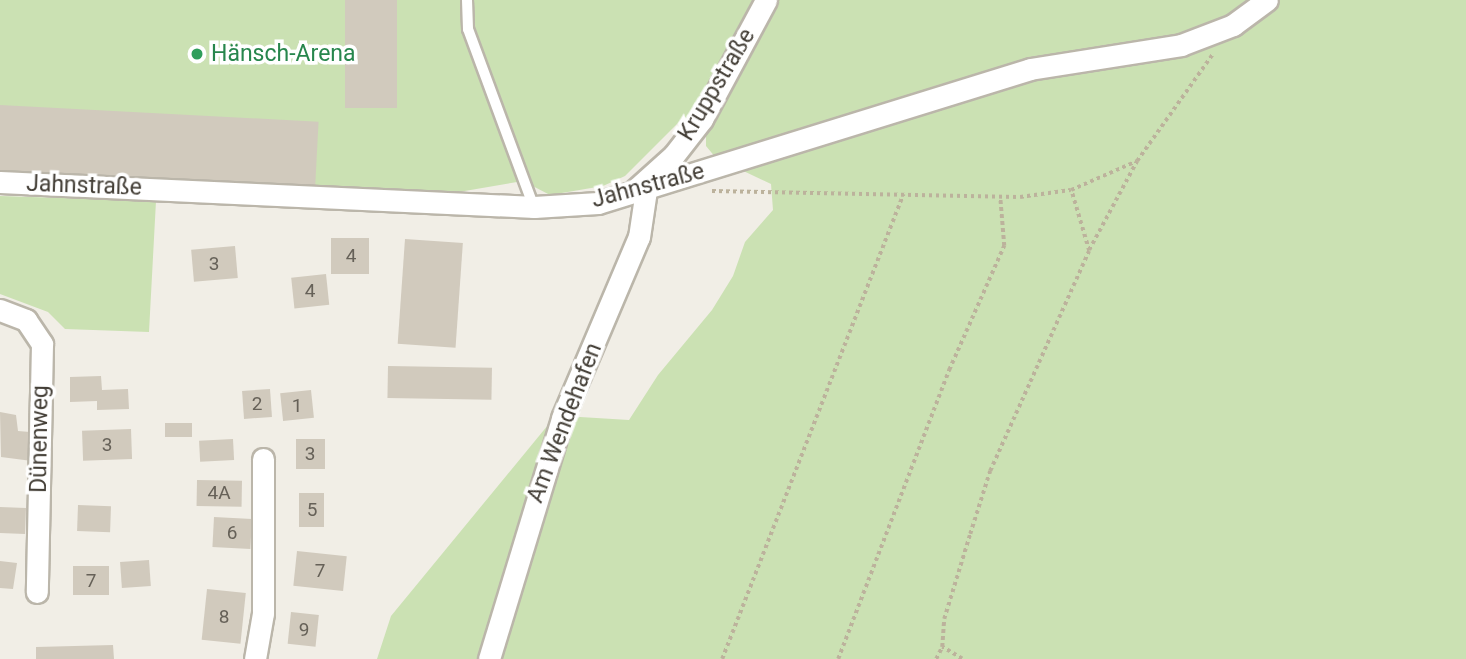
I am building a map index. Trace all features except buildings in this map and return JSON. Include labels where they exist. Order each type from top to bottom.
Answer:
[{"type":"street","name":"Kruppstraße","points":[[638,192],[674,155],[702,119],[765,0]]},
{"type":"street","name":"Jahnstraße","points":[[0,182],[534,207],[598,203],[1030,69],[1181,45],[1233,25],[1266,0]]},
{"type":"street","name":"Am Wendehafen","points":[[489,659],[558,431],[639,237],[638,192]]},
{"type":"street","name":"Dünenweg","points":[[0,310],[26,320],[42,344],[37,592]]},
{"type":"street","points":[[255,659],[263,613],[263,459]]},
{"type":"lane","points":[[467,0],[468,29],[534,207]]},
{"type":"path","points":[[936,659],[942,647],[944,619],[990,471],[1089,251],[1137,161],[1233,25]]},
{"type":"path","points":[[710,191],[1000,196],[1071,190],[1137,161]]},
{"type":"path","points":[[1071,190],[1089,251]]},
{"type":"path","points":[[722,659],[903,194]]},
{"type":"path","points":[[838,659],[959,346],[1004,246],[1000,196]]},
{"type":"path","points":[[942,647],[962,659]]},
{"type":"green space","points":[[0,0],[1466,0],[1466,659],[377,659],[391,616],[548,425],[580,417],[629,420],[658,375],[712,310],[733,276],[745,242],[773,210],[771,184],[716,158],[706,146],[706,134],[684,117],[625,176],[603,186],[550,195],[523,181],[453,193],[0,175]]},
{"type":"green space","points":[[0,196],[156,201],[149,332],[65,329],[48,312],[0,294]]},
{"type":"place","name":"Hänsch-Arena","points":[[197,54]]}]
